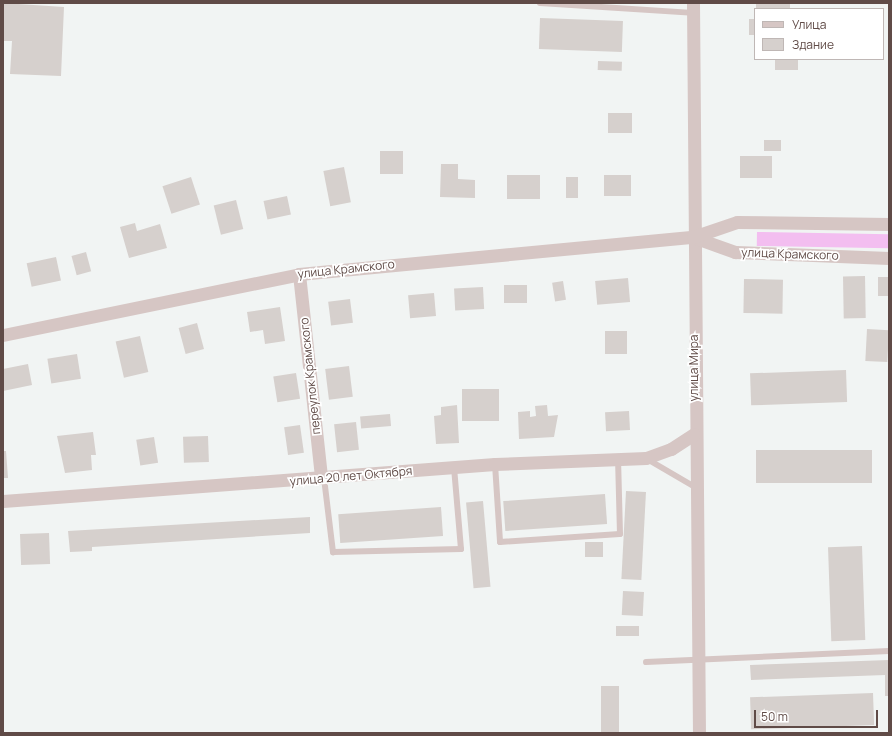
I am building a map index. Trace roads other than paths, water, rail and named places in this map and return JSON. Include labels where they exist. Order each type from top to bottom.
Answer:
[{"type":"street","name":"улица Мира","points":[[693,8],[694,434],[699,733]]},
{"type":"street","name":"улица Крамского","points":[[3,334],[299,274],[693,237],[737,222],[889,224]]},
{"type":"street","name":"улица Крамского","points":[[693,237],[734,252],[889,258]]},
{"type":"street","name":"переулок Крамского","points":[[299,274],[323,478]]},
{"type":"street","name":"улица 20 лет Октября","points":[[3,501],[495,464],[646,458],[671,449],[694,434]]},
{"type":"lane","points":[[540,3],[693,8]]},
{"type":"lane","points":[[495,464],[500,542],[620,534],[618,458]]},
{"type":"lane","points":[[646,458],[695,487]]},
{"type":"lane","points":[[323,478],[333,552],[461,549],[454,467]]},
{"type":"lane","points":[[646,662],[889,652]]}]
